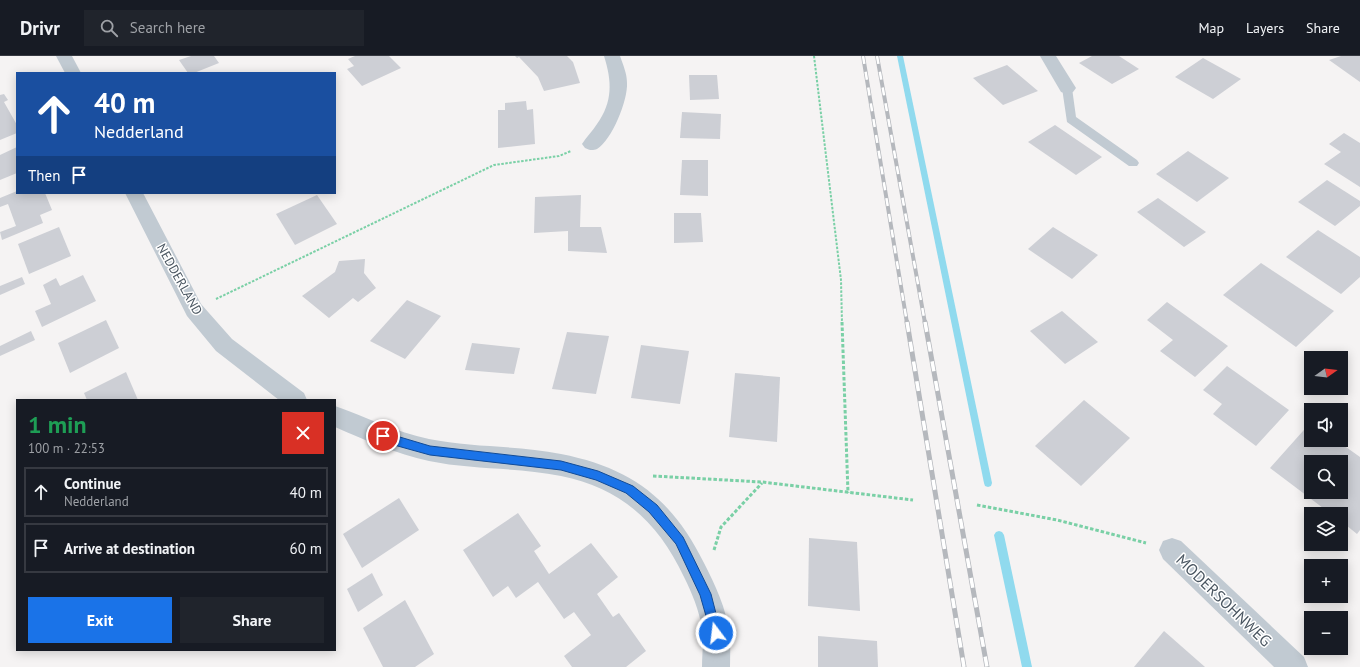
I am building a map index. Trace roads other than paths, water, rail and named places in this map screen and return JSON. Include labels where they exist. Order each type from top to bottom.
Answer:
[{"type":"street","points":[[64,56],[72,72]]},
{"type":"street","points":[[591,144],[598,136],[616,105],[618,74],[612,56]]},
{"type":"street","points":[[1048,56],[1067,88]]},
{"type":"street","name":"NEDDERLAND","points":[[135,194],[194,310],[224,345],[295,399]]},
{"type":"street","points":[[336,416],[394,441],[430,450],[561,465],[598,475],[630,490],[653,509],[680,541],[705,594],[716,633],[716,667]]},
{"type":"street","name":"MODERSOHNWEG","points":[[1172,550],[1294,667]]},
{"type":"lane","points":[[1067,88],[1071,119],[1133,163]]},
{"type":"waterway","points":[[900,56],[988,483]]},
{"type":"waterway","points":[[999,535],[1027,667]]},
{"type":"railway","points":[[863,56],[907,323]]},
{"type":"railway","points":[[877,56],[925,323]]},
{"type":"railway","points":[[907,322],[964,667]]},
{"type":"railway","points":[[925,322],[987,667]]}]
